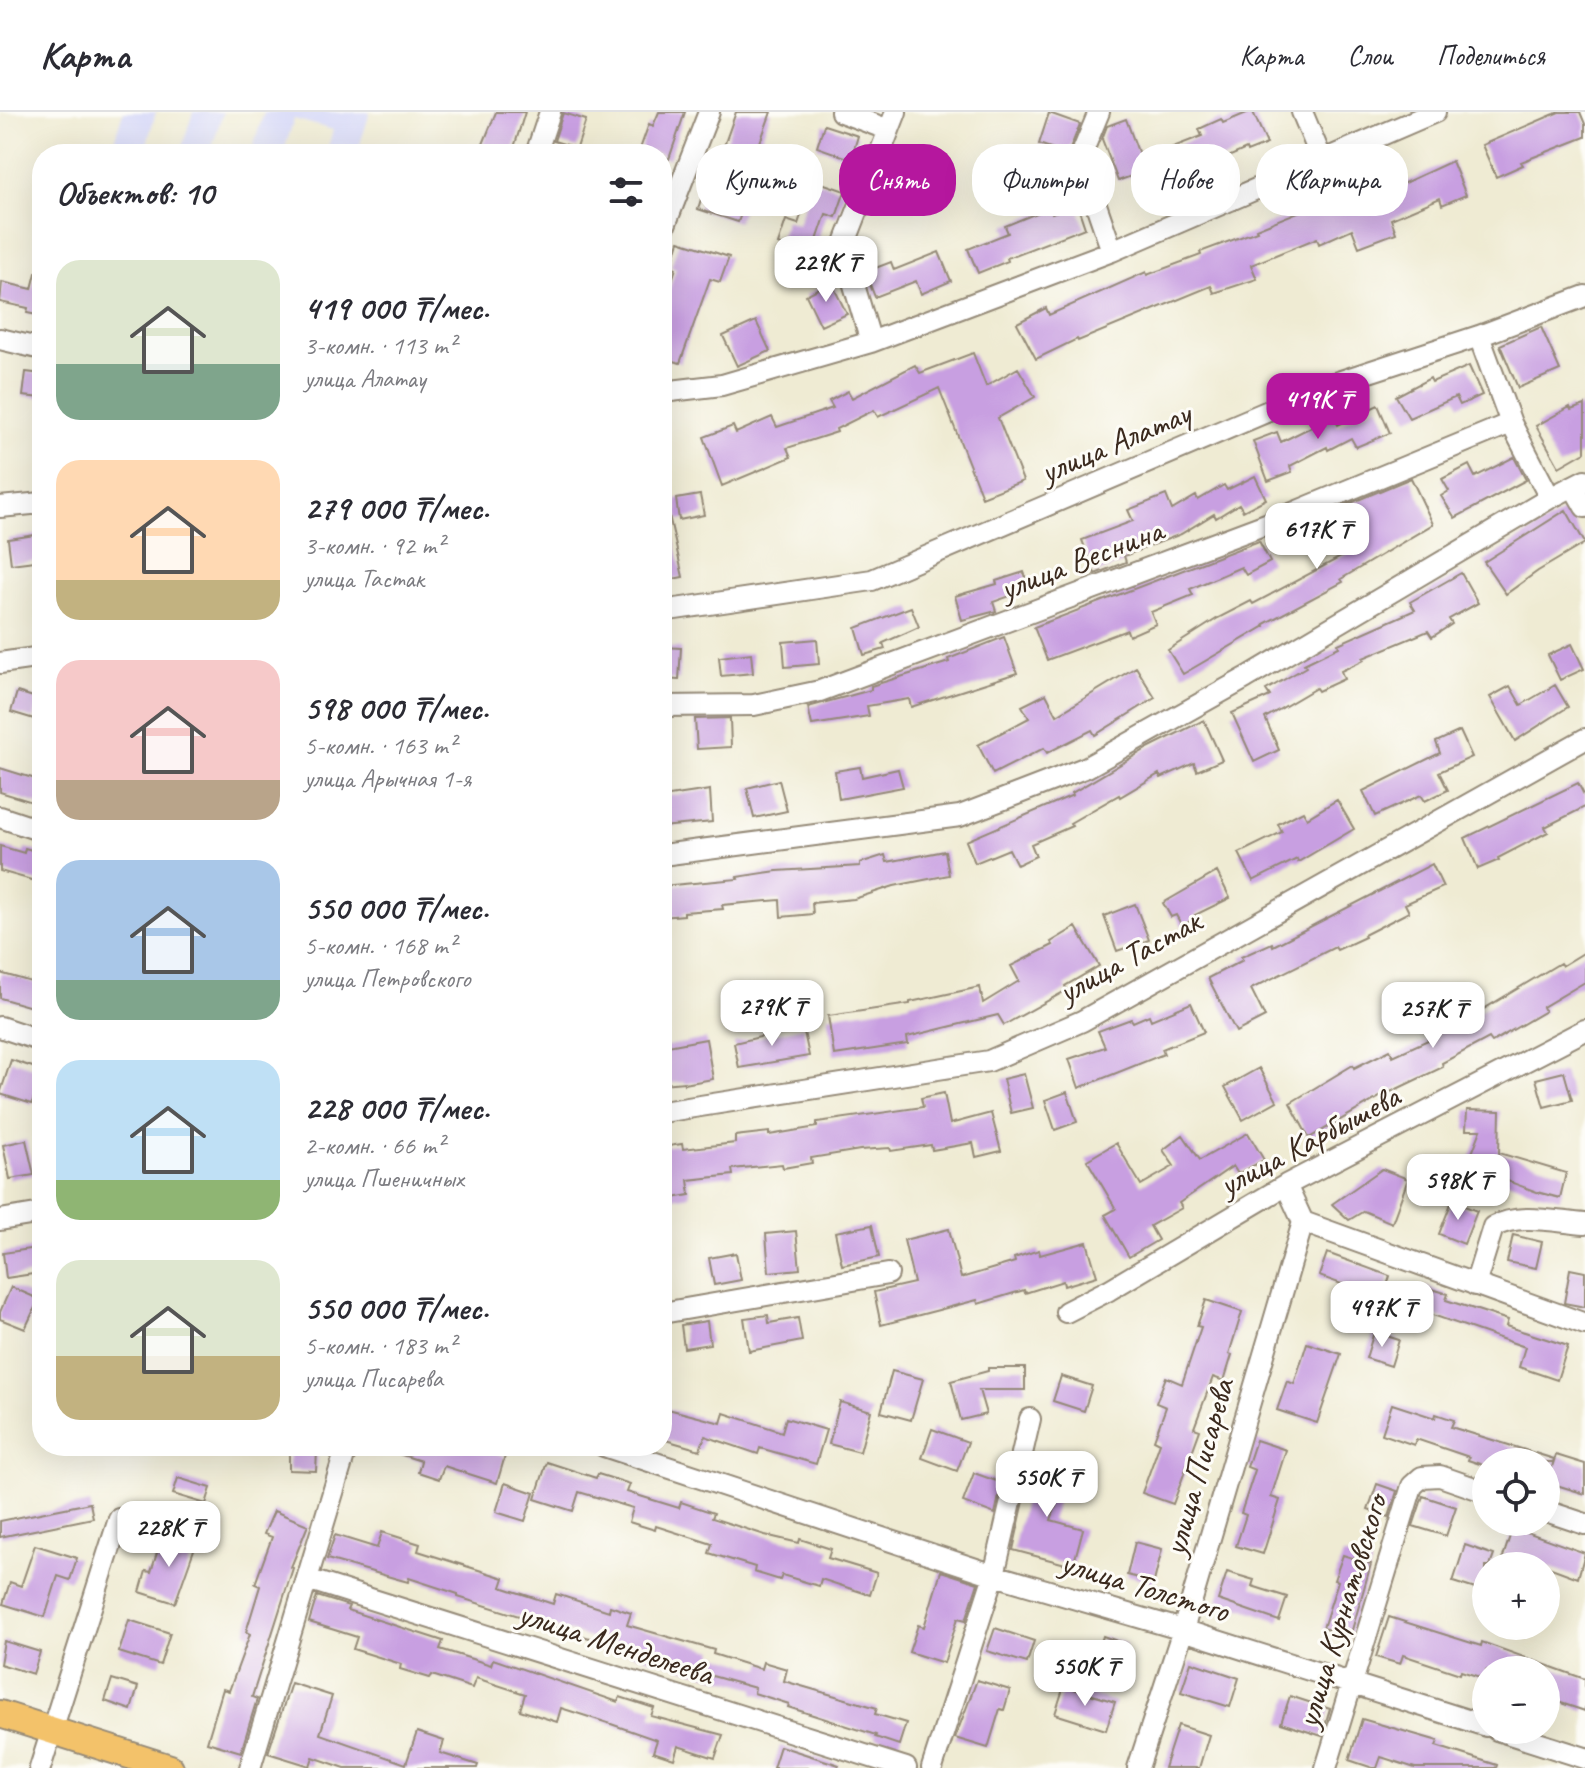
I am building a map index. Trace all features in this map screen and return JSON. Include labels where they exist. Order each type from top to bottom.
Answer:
[{"type":"main road","points":[[0,1714],[170,1768]]},
{"type":"street","points":[[539,144],[550,112]]},
{"type":"street","points":[[672,207],[709,112]]},
{"type":"street","points":[[841,112],[892,121],[843,248],[871,342]]},
{"type":"street","points":[[1099,112],[1080,158],[1112,251]]},
{"type":"street","points":[[1302,112],[1315,144]]},
{"type":"street","points":[[1360,144],[1435,112]]},
{"type":"street","points":[[672,391],[722,385],[871,342],[1112,251],[1256,189]]},
{"type":"street","name":"улица Алатау","points":[[672,610],[872,580],[1332,384],[1479,336],[1585,296]]},
{"type":"street","points":[[1479,336],[1511,423],[1550,498]]},
{"type":"street","points":[[0,341],[32,347]]},
{"type":"street","name":"улица Веснина","points":[[672,706],[754,705],[820,691],[1266,524],[1511,423]]},
{"type":"street","points":[[672,854],[960,816],[1087,767],[1246,678],[1579,483],[1585,507]]},
{"type":"street","points":[[0,507],[32,504]]},
{"type":"street","points":[[0,663],[32,658]]},
{"type":"street","name":"улица Тастак","points":[[672,1110],[989,1061],[1082,1021],[1585,739]]},
{"type":"street","points":[[0,817],[32,828]]},
{"type":"street","points":[[0,1027],[32,1038]]},
{"type":"street","name":"улица Карбышева","points":[[1066,1312],[1109,1290],[1286,1185],[1585,1030]]},
{"type":"street","points":[[1286,1185],[1303,1222],[1585,1324]]},
{"type":"street","points":[[0,1220],[32,1215]]},
{"type":"street","points":[[1475,1285],[1493,1227],[1502,1222],[1518,1219],[1585,1224]]},
{"type":"street","name":"улица Писарева","points":[[1138,1768],[1183,1630],[1303,1222]]},
{"type":"street","points":[[672,1311],[888,1274]]},
{"type":"street","points":[[932,1768],[994,1575],[1030,1419]]},
{"type":"street","points":[[250,1768],[344,1456]]},
{"type":"street","name":"улица Толстого","points":[[634,1456],[994,1575],[1183,1630],[1472,1722]]},
{"type":"street","name":"улица Курнатовского","points":[[1326,1768],[1412,1486],[1422,1477],[1440,1476],[1472,1487]]},
{"type":"street","points":[[1560,1516],[1585,1524]]},
{"type":"street","points":[[40,1768],[119,1519]]},
{"type":"street","name":"улица Менделеева","points":[[307,1579],[906,1768]]},
{"type":"street","points":[[1541,1744],[1585,1758]]},
{"type":"shaded area","points":[[123,112],[156,112],[147,144],[113,144]]},
{"type":"shaded area","points":[[193,112],[223,112],[213,144],[183,144]]},
{"type":"shaded area","points":[[264,112],[370,112],[360,144],[329,144],[333,130],[294,119],[286,144],[254,144]]},
{"type":"building","points":[[496,112],[525,112],[515,144],[483,144]]},
{"type":"building","points":[[659,112],[685,112],[672,150],[672,144],[642,144],[649,124],[653,126]]},
{"type":"building","points":[[736,112],[771,112],[759,144],[725,144]]},
{"type":"building","points":[[1253,112],[1267,144],[1256,144],[1256,148],[1247,152],[1246,149],[1240,152],[1240,144],[1181,144],[1202,136],[1199,129],[1221,119],[1223,123]]},
{"type":"building","points":[[1559,112],[1580,112],[1585,124],[1585,137],[1521,162],[1523,165],[1496,177],[1482,145]]},
{"type":"building","points":[[563,113],[586,120],[578,144],[554,141]]},
{"type":"building","points":[[1049,113],[1080,124],[1072,144],[1039,144]]},
{"type":"building","points":[[1126,119],[1135,144],[1131,144],[1131,176],[1118,181],[1115,144],[1104,144],[1102,139],[1107,126]]},
{"type":"building","points":[[824,125],[858,136],[856,144],[839,144],[839,155],[818,144]]},
{"type":"building","points":[[1452,161],[1466,195],[1442,205],[1440,198],[1408,212],[1408,181]]},
{"type":"building","points":[[823,183],[839,189],[836,217],[826,214],[812,255],[778,244],[786,220],[798,224],[801,216],[823,216]]},
{"type":"building","points":[[720,216],[740,216],[738,222]]},
{"type":"building","points":[[1029,216],[1081,216],[1085,228],[1007,258],[1008,261],[978,273],[968,249],[1008,233],[1005,226]]},
{"type":"building","points":[[1288,216],[1398,216],[1391,219],[1396,233],[1359,247],[1352,229],[1319,244],[1317,238],[1251,265],[1257,279],[1214,293],[1211,286],[1077,339],[1036,359],[1017,323],[1046,308],[1049,315],[1146,272],[1147,275],[1201,255],[1200,252]]},
{"type":"building","points":[[679,241],[729,257],[720,282],[710,279],[680,363],[672,360],[672,280],[676,268],[672,263]]},
{"type":"building","points":[[939,252],[951,281],[921,294],[916,281],[875,297],[865,272],[891,262],[894,270]]},
{"type":"building","points":[[2,282],[32,289],[32,314],[27,313],[28,308],[0,302]]},
{"type":"building","points":[[831,282],[847,314],[821,326],[806,295]]},
{"type":"building","points":[[756,321],[770,351],[737,366],[723,336]]},
{"type":"building","points":[[1541,327],[1560,370],[1518,388],[1500,345]]},
{"type":"building","points":[[973,353],[986,386],[1018,368],[1035,397],[998,418],[1023,481],[982,497],[939,388],[878,417],[874,410],[836,429],[837,432],[787,448],[791,457],[722,486],[704,437],[733,426],[736,433],[772,417],[777,427],[833,408],[829,401],[848,391],[852,398],[915,365],[920,373]]},
{"type":"building","points":[[1469,366],[1482,395],[1460,405],[1456,397],[1409,418],[1396,396],[1430,378],[1432,382]]},
{"type":"building","points":[[26,372],[32,373],[32,397],[23,396]]},
{"type":"building","points":[[1378,405],[1390,433],[1356,447],[1351,438],[1328,450],[1327,447],[1290,466],[1292,472],[1268,481],[1253,441],[1277,432],[1281,442],[1333,416],[1338,425]]},
{"type":"building","points":[[1585,405],[1585,452],[1559,467],[1536,426],[1570,407],[1571,410]]},
{"type":"building","points":[[1514,457],[1526,480],[1455,518],[1441,496],[1449,491],[1442,479],[1469,465],[1475,477]]},
{"type":"building","points":[[1255,476],[1266,499],[1243,511],[1239,504],[1216,518],[1214,514],[1181,534],[1124,556],[1126,562],[1095,574],[1082,540],[1133,521],[1128,510],[1166,495],[1172,510],[1196,496],[1198,500],[1224,485],[1227,490]]},
{"type":"building","points":[[1411,478],[1433,524],[1341,579],[1343,582],[1264,624],[1183,674],[1168,650],[1218,618],[1251,601],[1253,604],[1354,550],[1350,541],[1358,536],[1341,507]]},
{"type":"building","points":[[700,495],[704,515],[679,520],[676,499]]},
{"type":"building","points":[[1566,510],[1585,543],[1506,594],[1484,562]]},
{"type":"building","points":[[1319,516],[1325,523],[1310,536],[1301,526]]},
{"type":"building","points":[[672,529],[683,577],[672,579]]},
{"type":"building","points":[[32,535],[32,561],[11,564],[8,539]]},
{"type":"building","points":[[1259,541],[1270,562],[1246,575],[1241,567],[1190,589],[1193,595],[1151,612],[1156,624],[1129,636],[1127,630],[1047,660],[1034,627]]},
{"type":"building","points":[[1024,572],[1030,589],[993,602],[996,611],[962,620],[955,596],[997,584],[996,581]]},
{"type":"building","points":[[1461,573],[1478,603],[1449,619],[1452,624],[1432,637],[1428,631],[1363,658],[1341,671],[1344,679],[1318,691],[1316,688],[1265,718],[1279,750],[1254,762],[1232,713],[1270,696],[1266,690],[1306,667],[1304,664],[1339,647],[1338,644],[1415,610],[1410,602]]},
{"type":"building","points":[[911,607],[919,627],[883,643],[885,649],[864,655],[856,628]]},
{"type":"building","points":[[1004,637],[1017,673],[911,707],[909,699],[867,706],[869,716],[812,725],[808,707],[871,690],[871,686],[949,662],[948,659]]},
{"type":"building","points":[[817,639],[819,664],[785,667],[783,642]]},
{"type":"building","points":[[1572,644],[1584,669],[1560,680],[1548,655]]},
{"type":"building","points":[[672,648],[681,648],[679,680],[672,680]]},
{"type":"building","points":[[751,653],[753,673],[721,676],[719,657]]},
{"type":"building","points":[[1136,667],[1155,698],[1095,735],[1092,730],[1047,753],[1044,748],[993,774],[978,745],[1029,718],[1022,706],[1046,694],[1057,715]]},
{"type":"building","points":[[1555,685],[1568,707],[1515,741],[1490,697],[1510,686],[1521,705]]},
{"type":"building","points":[[17,692],[32,697],[32,718],[11,712]]},
{"type":"building","points":[[730,718],[731,747],[697,749],[695,719]]},
{"type":"building","points":[[1204,720],[1222,760],[1197,771],[1194,763],[1161,778],[1159,774],[1070,823],[1072,826],[1031,844],[1036,856],[1017,865],[1009,849],[975,863],[966,841],[1073,795],[1148,748]]},
{"type":"building","points":[[1460,731],[1472,757],[1439,772],[1448,790],[1425,801],[1421,795],[1375,816],[1363,791],[1440,753],[1436,742]]},
{"type":"building","points":[[860,767],[862,777],[898,769],[903,787],[839,799],[835,771]]},
{"type":"building","points":[[0,768],[32,778],[32,802],[0,792]]},
{"type":"building","points":[[779,780],[787,811],[754,818],[747,788]]},
{"type":"building","points":[[1578,783],[1585,797],[1585,807],[1545,827],[1548,832],[1478,869],[1465,838]]},
{"type":"building","points":[[710,790],[712,822],[672,826],[672,796]]},
{"type":"building","points":[[1337,800],[1354,829],[1298,862],[1297,859],[1253,881],[1239,853],[1282,832],[1278,824],[1303,811],[1307,818]]},
{"type":"building","points":[[0,846],[24,853],[25,848],[32,850],[32,880],[0,871]]},
{"type":"building","points":[[945,851],[949,875],[894,886],[854,899],[812,903],[813,914],[781,917],[780,900],[722,905],[723,909],[672,916],[672,885],[738,879],[777,871],[860,866],[860,863],[885,855],[887,862]]},
{"type":"building","points":[[1432,864],[1443,887],[1405,904],[1409,912],[1365,937],[1337,950],[1335,947],[1251,989],[1265,1017],[1236,1032],[1208,978],[1243,960],[1241,957],[1272,943],[1273,946]]},
{"type":"building","points":[[1217,872],[1230,898],[1195,915],[1197,917],[1182,926],[1176,915],[1171,917],[1163,903]]},
{"type":"building","points":[[1135,904],[1149,940],[1117,951],[1104,916]]},
{"type":"building","points":[[1076,927],[1099,966],[1065,986],[1067,990],[1004,1025],[998,1015],[907,1037],[908,1044],[834,1055],[828,1016],[910,1004],[980,987],[983,1003],[1019,981],[1011,966],[1053,945],[1051,942]]},
{"type":"building","points":[[1585,952],[1585,982],[1543,1007],[1545,1011],[1492,1042],[1489,1038],[1442,1063],[1443,1067],[1380,1097],[1309,1138],[1290,1103],[1353,1065],[1354,1068],[1390,1050],[1393,1056],[1437,1036],[1436,1033],[1467,1019],[1560,963],[1562,966]]},
{"type":"building","points":[[0,973],[32,982],[32,1007],[0,998]]},
{"type":"building","points":[[1191,1003],[1204,1032],[1162,1049],[1164,1054],[1079,1088],[1069,1059],[1105,1047],[1098,1031],[1149,1015],[1151,1020]]},
{"type":"building","points":[[803,1027],[809,1056],[739,1068],[734,1043]]},
{"type":"building","points":[[706,1039],[713,1079],[672,1083],[672,1045]]},
{"type":"building","points":[[11,1060],[32,1067],[32,1104],[0,1094]]},
{"type":"building","points":[[1259,1068],[1277,1101],[1243,1120],[1225,1087]]},
{"type":"building","points":[[1564,1072],[1572,1100],[1544,1107],[1536,1079]]},
{"type":"building","points":[[1024,1074],[1033,1108],[1011,1113],[1003,1079]]},
{"type":"building","points":[[1067,1092],[1077,1122],[1055,1130],[1045,1100]]},
{"type":"building","points":[[944,1093],[950,1124],[991,1113],[1001,1151],[976,1157],[973,1143],[932,1150],[931,1145],[891,1151],[890,1148],[860,1150],[811,1158],[812,1163],[783,1168],[782,1164],[732,1169],[733,1175],[688,1180],[690,1195],[672,1198],[672,1146],[682,1144],[683,1149],[735,1143],[735,1136],[769,1132],[769,1135],[817,1127],[817,1122],[923,1107],[921,1098]]},
{"type":"building","points":[[1467,1110],[1500,1111],[1499,1153],[1566,1173],[1560,1198],[1467,1166],[1481,1130],[1466,1130]]},
{"type":"building","points":[[1248,1133],[1264,1160],[1238,1174],[1233,1166],[1179,1203],[1182,1208],[1150,1226],[1158,1240],[1129,1257],[1105,1215],[1116,1209],[1087,1160],[1116,1143],[1141,1185],[1174,1166],[1163,1150],[1183,1135],[1200,1160]]},
{"type":"building","points":[[26,1140],[32,1175],[10,1179],[3,1145]]},
{"type":"building","points":[[1428,1160],[1461,1174],[1453,1194],[1420,1180]]},
{"type":"building","points":[[1382,1169],[1408,1179],[1392,1223],[1364,1211],[1349,1220],[1332,1204]]},
{"type":"building","points":[[1452,1201],[1477,1211],[1464,1244],[1439,1234]]},
{"type":"building","points":[[872,1225],[879,1257],[842,1265],[835,1232]]},
{"type":"building","points":[[949,1229],[961,1278],[1015,1262],[1014,1258],[1039,1250],[1040,1255],[1087,1242],[1097,1276],[1064,1286],[1063,1281],[1025,1293],[1024,1290],[978,1304],[977,1300],[881,1325],[874,1292],[914,1283],[904,1240]]},
{"type":"building","points":[[796,1231],[800,1269],[769,1272],[766,1234]]},
{"type":"building","points":[[1513,1235],[1542,1242],[1536,1268],[1507,1262]]},
{"type":"building","points":[[32,1249],[32,1274],[6,1278],[3,1253]]},
{"type":"building","points":[[736,1253],[741,1280],[714,1285],[709,1258]]},
{"type":"building","points":[[1327,1253],[1390,1276],[1383,1299],[1319,1276]]},
{"type":"building","points":[[1570,1269],[1585,1272],[1585,1307],[1564,1303]]},
{"type":"building","points":[[11,1287],[32,1296],[32,1314],[25,1329],[0,1319]]},
{"type":"building","points":[[1426,1287],[1448,1294],[1446,1300],[1508,1320],[1506,1326],[1568,1346],[1557,1380],[1519,1367],[1525,1347],[1418,1310]]},
{"type":"building","points":[[1206,1300],[1242,1312],[1224,1381],[1213,1377],[1194,1428],[1200,1430],[1173,1504],[1142,1493],[1160,1443],[1154,1440],[1166,1407],[1156,1403],[1166,1377],[1182,1384],[1201,1327],[1197,1326]]},
{"type":"building","points":[[768,1315],[769,1323],[798,1318],[802,1341],[749,1351],[744,1318]]},
{"type":"building","points":[[707,1321],[710,1344],[684,1348],[681,1325]]},
{"type":"building","points":[[1374,1332],[1399,1340],[1391,1366],[1366,1358]]},
{"type":"building","points":[[1307,1343],[1341,1354],[1317,1423],[1277,1410],[1287,1381],[1294,1384]]},
{"type":"building","points":[[988,1368],[1025,1368],[1025,1390],[979,1390],[986,1414],[961,1420],[951,1381],[988,1371]]},
{"type":"building","points":[[892,1371],[923,1379],[911,1420],[881,1412]]},
{"type":"building","points":[[1061,1376],[1092,1386],[1084,1411],[1053,1401]]},
{"type":"building","points":[[840,1402],[871,1411],[860,1452],[829,1444]]},
{"type":"building","points":[[1392,1404],[1435,1418],[1436,1414],[1454,1420],[1451,1427],[1519,1448],[1472,1448],[1472,1461],[1468,1460],[1469,1457],[1416,1439],[1414,1445],[1382,1434]]},
{"type":"building","points":[[672,1410],[721,1423],[724,1413],[782,1432],[786,1418],[826,1430],[816,1464],[760,1448],[758,1454],[705,1436],[700,1450],[672,1442]]},
{"type":"building","points":[[932,1429],[968,1442],[957,1471],[922,1458]]},
{"type":"building","points":[[1256,1440],[1286,1450],[1271,1497],[1280,1500],[1263,1554],[1236,1546],[1246,1515],[1241,1513],[1255,1470],[1247,1467]]},
{"type":"building","points":[[289,1456],[317,1456],[316,1471],[289,1470]]},
{"type":"building","points":[[405,1456],[505,1456],[497,1483],[444,1466],[439,1479],[418,1472],[421,1461]]},
{"type":"building","points":[[1560,1456],[1585,1464],[1585,1494],[1560,1486]]},
{"type":"building","points":[[1044,1458],[1070,1467],[1051,1520],[1083,1529],[1073,1566],[1013,1550],[1026,1492],[1032,1494]]},
{"type":"building","points":[[547,1462],[596,1478],[598,1474],[630,1484],[627,1492],[679,1508],[681,1502],[714,1513],[712,1518],[765,1535],[799,1543],[800,1539],[831,1549],[828,1558],[877,1573],[870,1595],[821,1579],[819,1586],[782,1575],[780,1580],[754,1572],[755,1567],[709,1553],[712,1544],[656,1526],[655,1530],[629,1522],[633,1508],[579,1492],[573,1511],[535,1499]]},
{"type":"building","points":[[974,1473],[1002,1483],[995,1514],[963,1502]]},
{"type":"building","points":[[178,1478],[211,1488],[206,1504],[173,1494]]},
{"type":"building","points":[[505,1483],[534,1493],[525,1521],[496,1512]]},
{"type":"building","points":[[1377,1484],[1397,1491],[1389,1517],[1368,1510]]},
{"type":"building","points":[[1423,1496],[1456,1507],[1446,1536],[1413,1526]]},
{"type":"building","points":[[90,1503],[93,1518],[0,1537],[0,1521]]},
{"type":"building","points":[[274,1511],[308,1525],[291,1567],[252,1697],[257,1699],[241,1752],[207,1742],[223,1689],[229,1691],[250,1634],[246,1632],[260,1586],[255,1584],[272,1537],[264,1534]]},
{"type":"building","points":[[382,1532],[420,1544],[418,1551],[504,1578],[501,1587],[553,1604],[556,1594],[609,1611],[610,1606],[631,1613],[627,1625],[714,1650],[713,1654],[761,1669],[763,1662],[787,1669],[784,1681],[877,1708],[875,1714],[906,1723],[899,1745],[788,1707],[789,1704],[754,1693],[755,1688],[598,1644],[599,1641],[458,1597],[458,1594],[409,1578],[408,1582],[327,1559],[335,1535],[377,1548]]},
{"type":"building","points":[[163,1534],[196,1544],[175,1603],[140,1592],[146,1571],[151,1572]]},
{"type":"building","points":[[1510,1536],[1538,1536],[1585,1553],[1578,1578],[1560,1571],[1560,1552],[1505,1552]]},
{"type":"building","points":[[1135,1542],[1162,1549],[1154,1582],[1127,1575]]},
{"type":"building","points":[[35,1545],[77,1558],[70,1580],[58,1576],[45,1617],[3,1604],[10,1582],[21,1586]]},
{"type":"building","points":[[1465,1545],[1485,1552],[1472,1552],[1472,1588],[1453,1582]]},
{"type":"building","points":[[1343,1555],[1371,1564],[1350,1637],[1323,1628]]},
{"type":"building","points":[[941,1571],[978,1583],[966,1620],[958,1618],[944,1663],[909,1652],[918,1625],[924,1627]]},
{"type":"building","points":[[1227,1572],[1254,1580],[1252,1586],[1287,1597],[1279,1621],[1218,1600]]},
{"type":"building","points":[[317,1596],[349,1606],[347,1610],[443,1641],[440,1649],[491,1665],[493,1659],[618,1702],[620,1697],[654,1708],[651,1716],[723,1735],[715,1758],[678,1746],[674,1759],[653,1752],[657,1740],[561,1708],[557,1722],[520,1710],[525,1694],[476,1678],[472,1688],[400,1669],[401,1664],[353,1649],[357,1637],[309,1622]]},
{"type":"building","points":[[1389,1617],[1521,1656],[1472,1656],[1472,1675],[1461,1671],[1460,1674],[1403,1655],[1400,1664],[1376,1657]]},
{"type":"building","points":[[129,1620],[170,1633],[160,1665],[119,1652]]},
{"type":"building","points":[[995,1628],[1034,1641],[1027,1663],[987,1651]]},
{"type":"building","points":[[1103,1636],[1126,1644],[1118,1669],[1095,1661]]},
{"type":"building","points":[[4,1641],[40,1652],[33,1674],[0,1664]]},
{"type":"building","points":[[1191,1662],[1239,1678],[1230,1707],[1181,1692]]},
{"type":"building","points":[[1560,1670],[1585,1679],[1585,1711],[1560,1703]]},
{"type":"building","points":[[112,1679],[138,1687],[131,1710],[105,1701]]},
{"type":"building","points":[[977,1680],[1010,1690],[1004,1710],[1000,1709],[988,1748],[955,1738]]},
{"type":"building","points":[[291,1683],[332,1696],[320,1734],[406,1764],[417,1732],[444,1741],[440,1753],[478,1765],[477,1768],[345,1768],[313,1757],[310,1766],[268,1753]]},
{"type":"building","points":[[1064,1686],[1115,1702],[1106,1730],[1055,1714]]},
{"type":"building","points":[[1290,1696],[1330,1709],[1322,1736],[1281,1723]]},
{"type":"building","points":[[1362,1719],[1438,1741],[1436,1746],[1497,1765],[1496,1768],[1415,1768],[1381,1757],[1377,1768],[1373,1768],[1349,1760]]},
{"type":"building","points":[[1178,1725],[1209,1735],[1199,1768],[1164,1768]]},
{"type":"building","points":[[780,1746],[839,1765],[838,1768],[773,1768]]}]
